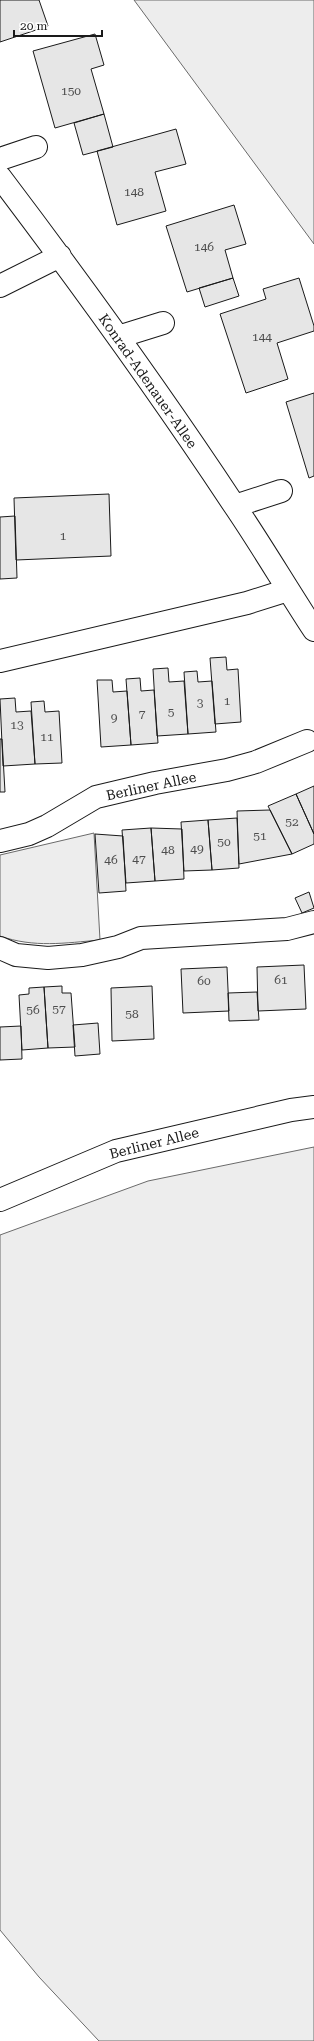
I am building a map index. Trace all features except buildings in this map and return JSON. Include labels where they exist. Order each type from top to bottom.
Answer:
[{"type":"street","points":[[0,159],[36,147]]},
{"type":"street","name":"Konrad-Adenauer-Allee","points":[[0,177],[60,256],[118,337],[235,506],[314,630]]},
{"type":"street","points":[[0,286],[60,256]]},
{"type":"street","points":[[118,337],[163,323]]},
{"type":"street","points":[[235,506],[281,491]]},
{"type":"street","points":[[0,661],[247,603],[288,590]]},
{"type":"street","name":"Berliner Allee","points":[[0,841],[29,834],[47,826],[96,798],[155,783],[227,770],[256,762],[307,741]]},
{"type":"street","points":[[0,948],[16,955],[48,958],[82,955],[118,947],[141,938],[287,929],[314,922]]},
{"type":"street","name":"Berliner Allee","points":[[0,1200],[116,1151],[291,1110],[314,1107]]},
{"type":"shaded area","points":[[134,0],[314,0],[314,244]]},
{"type":"shaded area","points":[[94,833],[100,940],[50,944],[25,942],[0,936],[0,855]]},
{"type":"shaded area","points":[[314,1147],[314,2041],[99,2041],[39,1977],[0,1930],[0,1235],[148,1181]]}]
